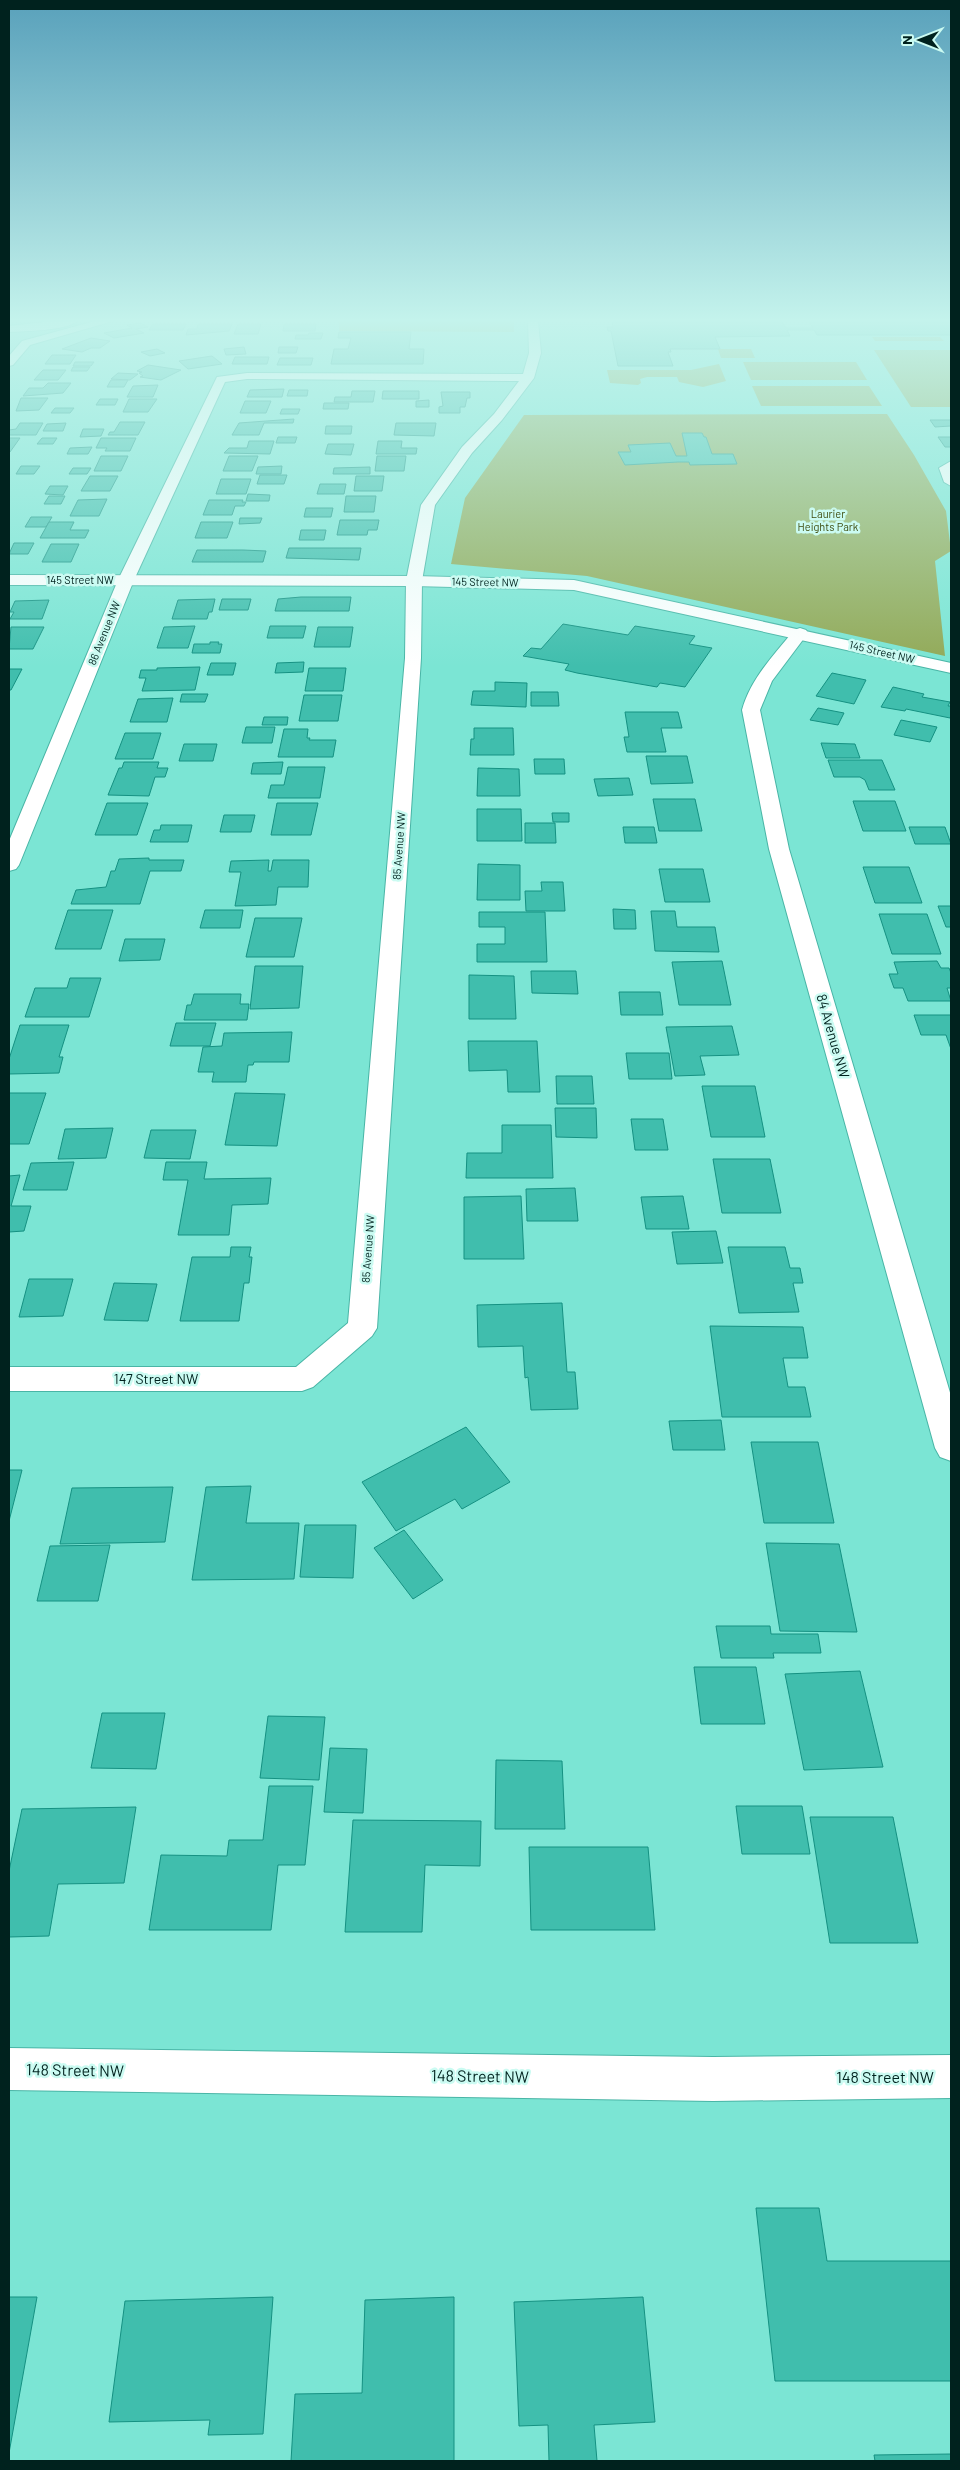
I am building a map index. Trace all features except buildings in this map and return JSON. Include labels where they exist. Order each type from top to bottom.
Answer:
[{"type":"street","name":"86 Avenue NW","points":[[9,865],[126,580],[194,436]]},
{"type":"street","name":"85 Avenue NW","points":[[302,1379],[362,1328],[413,658],[414,581],[428,505],[467,450],[480,436]]},
{"type":"street","points":[[951,465],[946,468],[951,482]]},
{"type":"street","name":"145 Street NW","points":[[9,580],[414,581],[574,585],[800,633],[951,668]]},
{"type":"street","name":"84 Avenue NW","points":[[800,633],[764,680],[752,703],[751,710],[779,849],[951,1448]]},
{"type":"street","name":"147 Street NW","points":[[9,1379],[302,1379]]},
{"type":"street","name":"148 Street NW","points":[[9,2070],[713,2078],[951,2076]]},
{"type":"green space","name":"Laurier Heights Park","points":[[509,436],[902,436],[946,511],[951,551],[935,561],[945,656],[587,576],[451,564],[465,498]]}]
